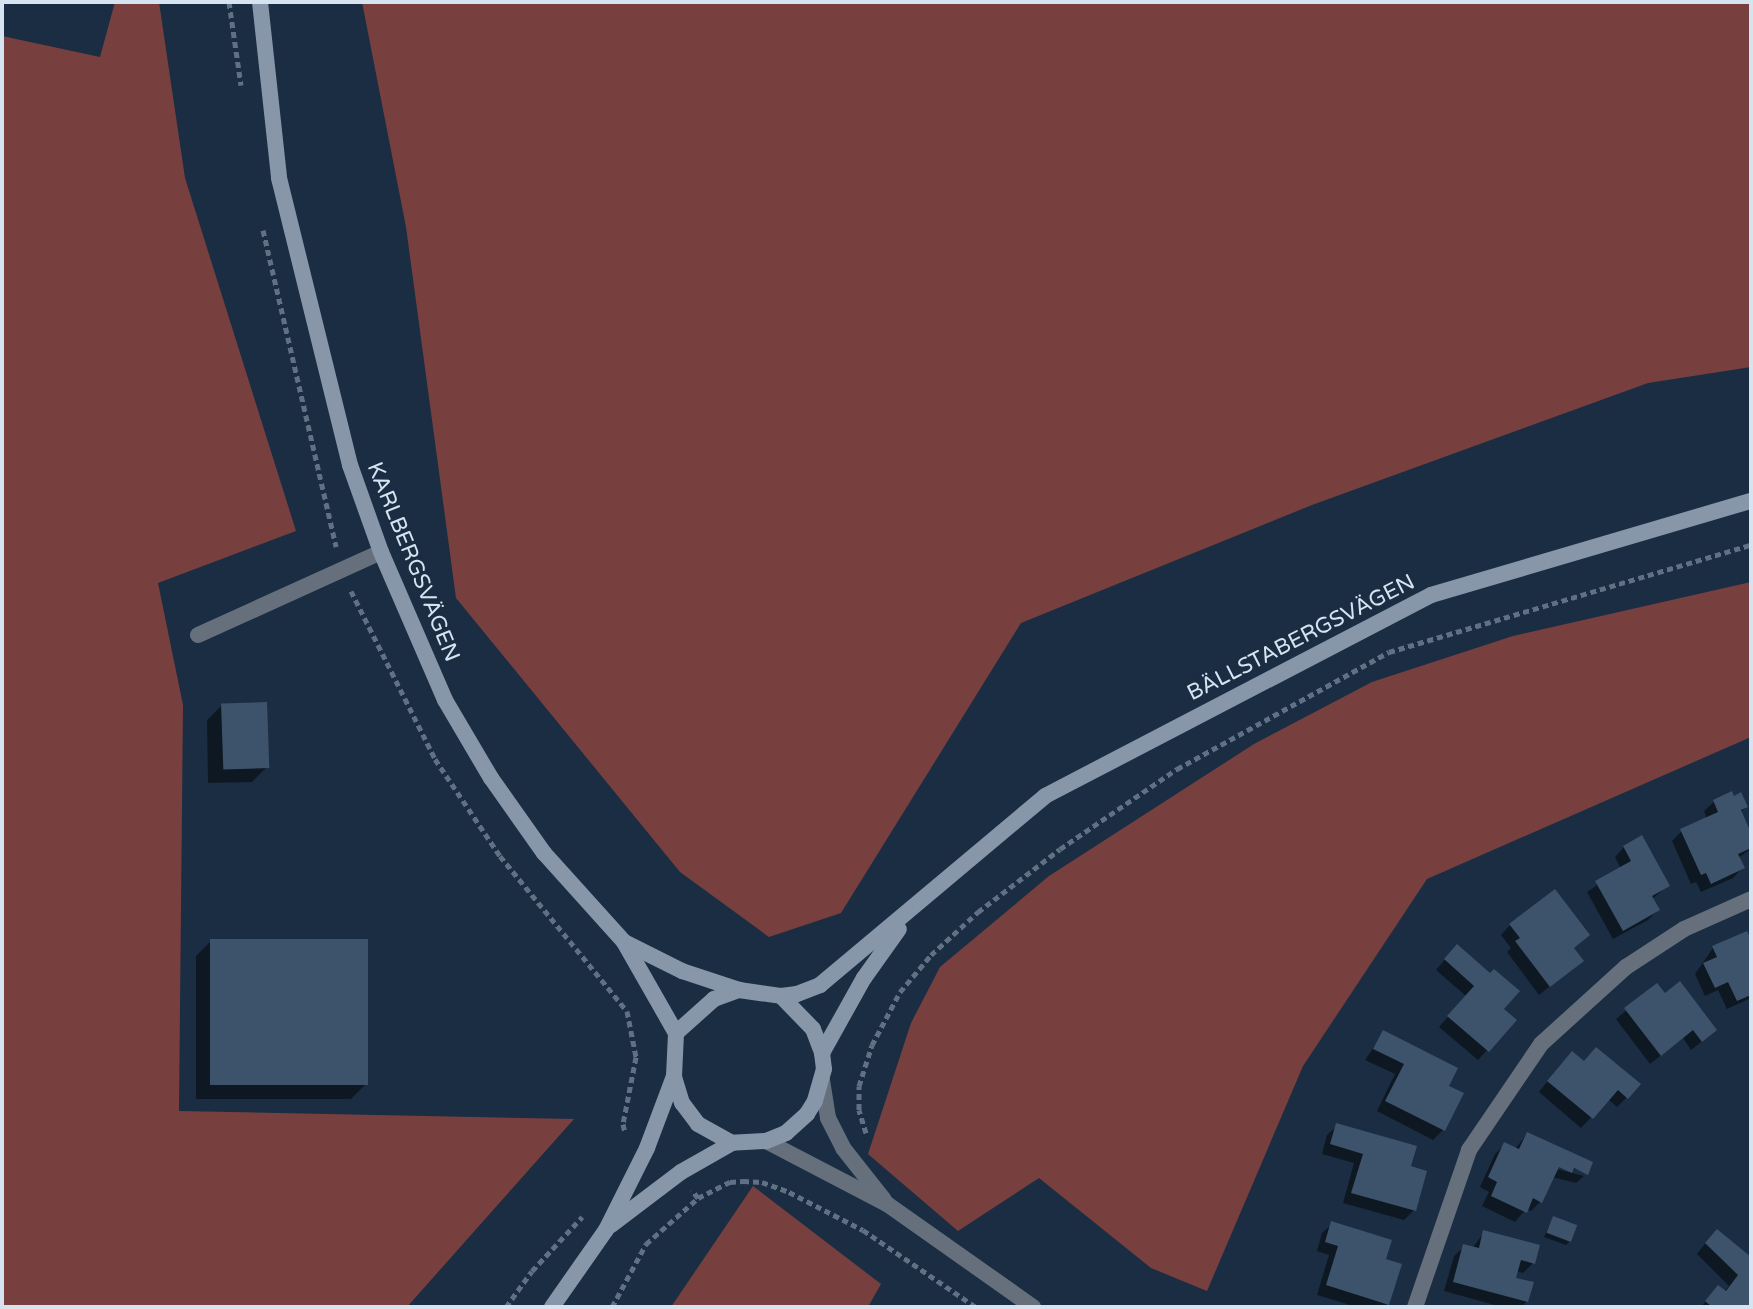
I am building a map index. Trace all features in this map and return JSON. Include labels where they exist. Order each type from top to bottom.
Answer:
[{"type":"street","name":"KARLBERGSVÄGEN","points":[[260,2],[279,178],[350,465],[381,552],[445,700],[491,778],[544,853],[624,942],[676,1033]]},
{"type":"street","name":"BÄLLSTABERGSVÄGEN","points":[[739,990],[781,996],[820,985],[1045,796],[1431,595],[1751,501]]},
{"type":"street","points":[[198,635],[381,552]]},
{"type":"street","points":[[1415,1307],[1469,1150],[1541,1044],[1626,967],[1684,929],[1751,899]]},
{"type":"street","name":"BÄLLSTABERGSVÄGEN","points":[[822,1053],[864,978],[916,906]]},
{"type":"street","name":"KARLBERGSVÄGEN","points":[[624,942],[682,971],[739,990]]},
{"type":"street","points":[[676,1033],[714,999],[739,990]]},
{"type":"street","name":"BÄLLSTABERGSVÄGEN","points":[[606,1230],[681,1172],[732,1143],[766,1141],[786,1133],[807,1114],[822,1080],[822,1053],[813,1029],[781,996]]},
{"type":"street","name":"BÄLLSTABERGSVÄGEN","points":[[552,1307],[606,1230],[647,1148],[674,1076],[676,1033]]},
{"type":"street","name":"BÄLLSTABERGSVÄGEN","points":[[674,1076],[682,1103],[698,1124],[732,1143]]},
{"type":"street","points":[[822,1080],[828,1118],[843,1148],[887,1204]]},
{"type":"street","points":[[766,1141],[887,1204],[1033,1307]]},
{"type":"path","points":[[866,1133],[859,1110],[859,1086],[872,1045],[900,992],[931,955],[978,912],[1060,849],[1177,769],[1389,652],[1751,545]]},
{"type":"path","points":[[698,1198],[730,1182],[743,1181],[762,1182],[789,1192],[863,1230],[976,1307]]},
{"type":"path","points":[[506,1307],[532,1271],[592,1206]]},
{"type":"shaded area","points":[[115,2],[159,2],[185,178],[296,531],[158,583],[183,705],[179,1111],[574,1119],[407,1307],[2,1307],[2,36],[100,57]]},
{"type":"shaded area","points":[[362,2],[1751,2],[1751,367],[1648,383],[1312,505],[1021,623],[841,913],[769,937],[680,872],[456,598],[406,227]]},
{"type":"shaded area","points":[[1751,582],[1751,737],[1427,879],[1303,1066],[1207,1291],[1151,1268],[1039,1178],[958,1231],[868,1154],[911,1023],[940,967],[1049,876],[1254,744],[1372,682],[1513,636]]},
{"type":"shaded area","points":[[753,1186],[881,1284],[868,1307],[671,1307]]},
{"type":"building","points":[[267,702],[269,768],[223,770],[221,704]]},
{"type":"building","points":[[1732,791],[1734,796],[1741,792],[1748,807],[1741,810],[1751,833],[1751,848],[1738,854],[1745,868],[1711,884],[1706,873],[1701,875],[1680,829],[1718,812],[1713,800]]},
{"type":"building","points":[[1642,835],[1670,886],[1652,896],[1660,910],[1623,931],[1595,881],[1631,861],[1623,846]]},
{"type":"building","points":[[1555,889],[1590,935],[1574,948],[1584,961],[1550,987],[1515,941],[1520,938],[1509,924]]},
{"type":"building","points":[[1747,931],[1751,939],[1751,995],[1737,1001],[1728,982],[1715,988],[1703,963],[1717,957],[1712,946]]},
{"type":"building","points":[[210,939],[368,939],[368,1085],[210,1085]]},
{"type":"building","points":[[1457,944],[1490,973],[1494,969],[1520,991],[1504,1009],[1517,1020],[1489,1052],[1447,1016],[1474,986],[1444,959]]},
{"type":"building","points":[[1680,981],[1717,1030],[1702,1042],[1693,1030],[1661,1056],[1624,1008],[1657,983],[1665,993]]},
{"type":"building","points":[[1383,1030],[1458,1068],[1449,1086],[1464,1093],[1445,1131],[1385,1101],[1404,1064],[1373,1049]]},
{"type":"building","points":[[1596,1047],[1641,1084],[1628,1099],[1618,1090],[1593,1119],[1547,1081],[1572,1051],[1584,1061]]},
{"type":"building","points":[[1336,1123],[1417,1146],[1411,1166],[1427,1171],[1416,1211],[1351,1193],[1363,1154],[1330,1144]]},
{"type":"building","points":[[1527,1132],[1593,1162],[1588,1175],[1574,1168],[1572,1173],[1559,1167],[1542,1203],[1533,1198],[1527,1213],[1491,1196],[1497,1182],[1488,1177],[1504,1142],[1519,1149]]},
{"type":"building","points":[[1553,1216],[1577,1225],[1571,1242],[1547,1233]]},
{"type":"building","points":[[1331,1221],[1392,1240],[1386,1259],[1402,1264],[1389,1305],[1326,1285],[1338,1246],[1325,1242]]},
{"type":"building","points":[[1717,1229],[1751,1257],[1751,1307],[1712,1307],[1705,1301],[1718,1285],[1726,1291],[1738,1275],[1705,1243]]},
{"type":"building","points":[[1483,1230],[1540,1245],[1535,1264],[1521,1260],[1516,1278],[1534,1282],[1528,1302],[1453,1282],[1463,1244],[1479,1248]]}]
